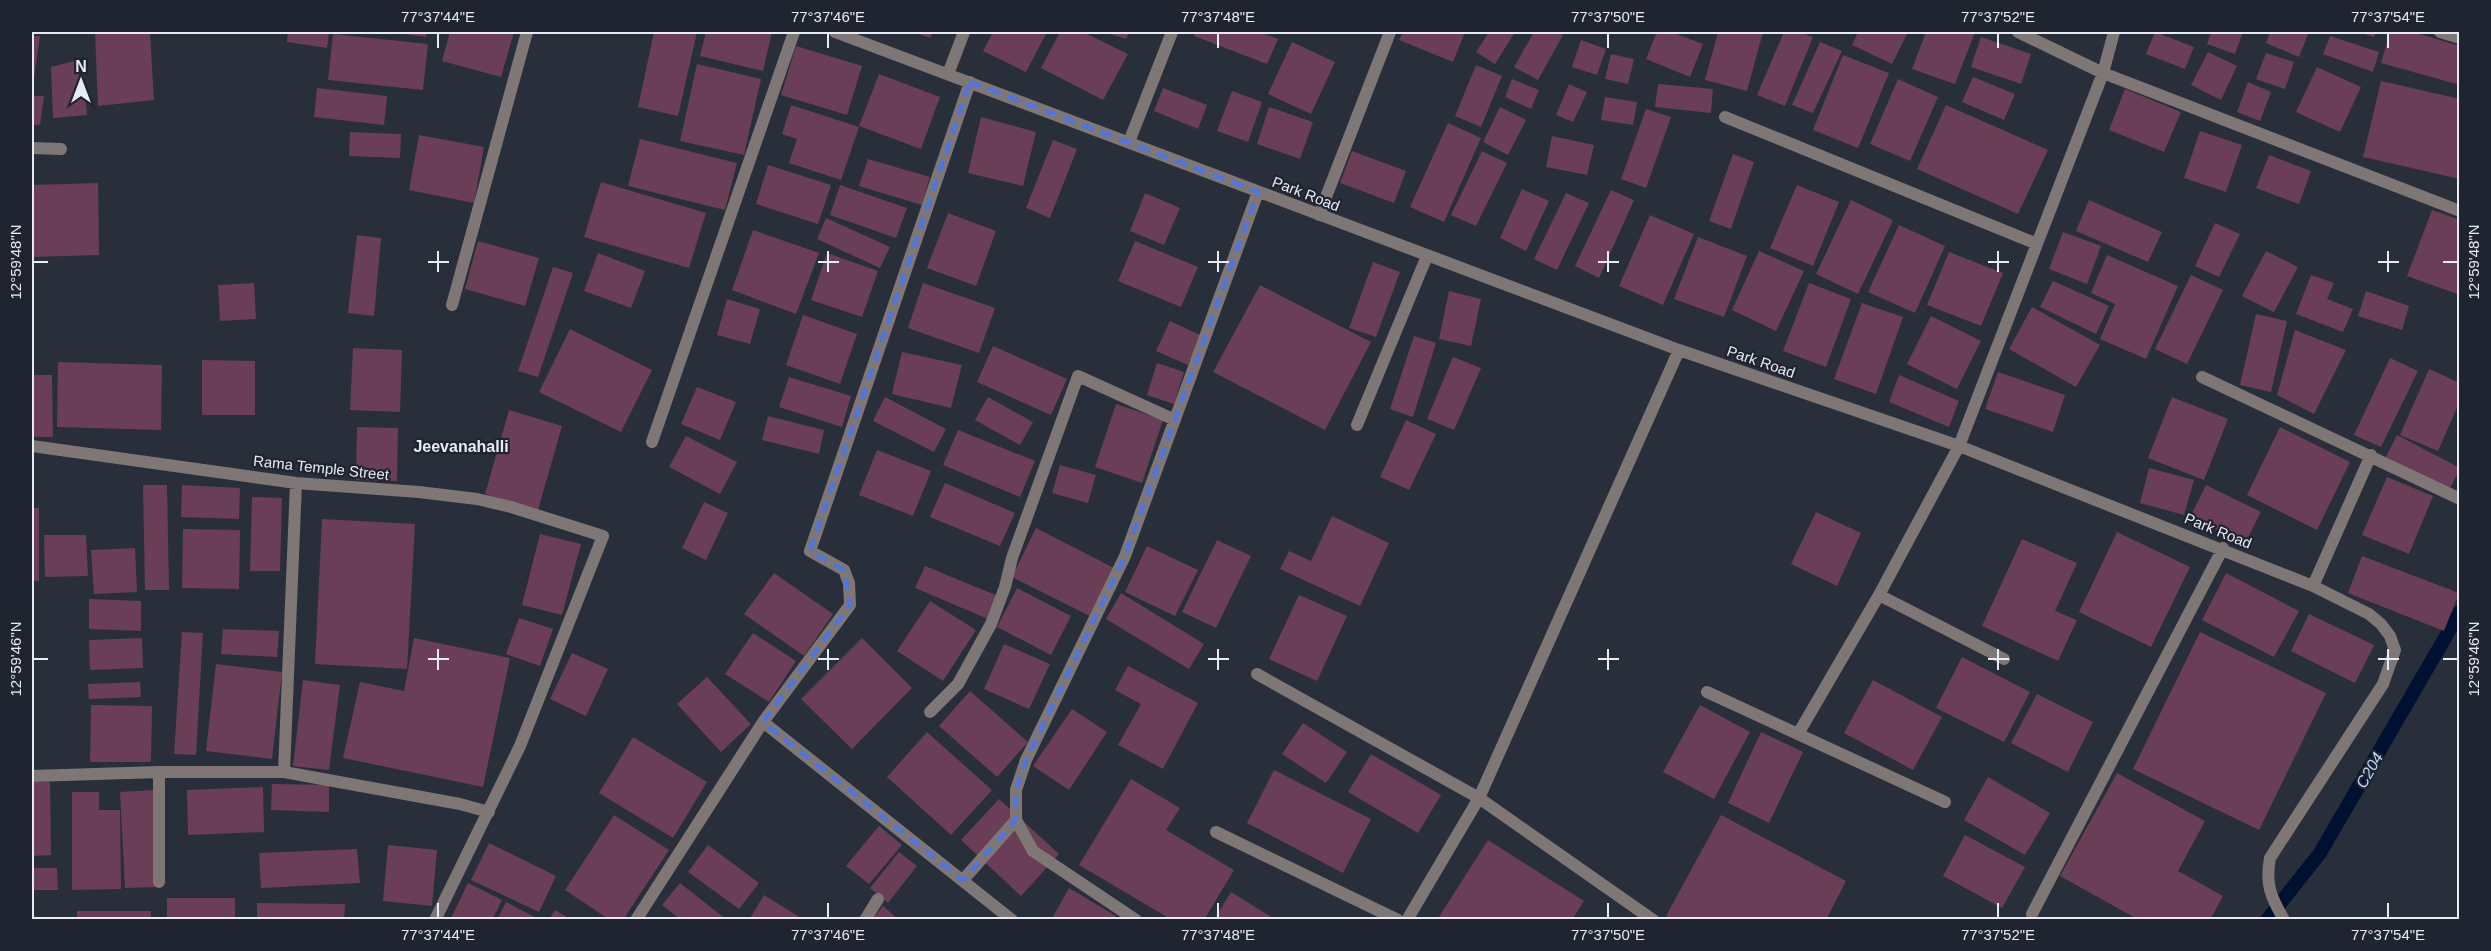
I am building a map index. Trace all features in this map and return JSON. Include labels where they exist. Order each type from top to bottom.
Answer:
[{"type":"street","points":[[452,305],[527,32]]},
{"type":"street","points":[[652,442],[794,32]]},
{"type":"street","name":"Park Road","points":[[835,32],[1679,350],[1959,446],[2223,548],[2313,586],[2369,614],[2391,636],[2395,650],[2383,684],[2270,858],[2267,874],[2270,895],[2284,920]]},
{"type":"street","points":[[948,74],[963,32]]},
{"type":"street","points":[[1129,142],[1172,32]]},
{"type":"street","points":[[1318,215],[1390,32]]},
{"type":"street","points":[[2018,32],[2103,73],[2460,211]]},
{"type":"street","points":[[1798,734],[1880,595],[1959,446],[2103,73],[2114,32]]},
{"type":"street","points":[[2440,32],[2460,38]]},
{"type":"street","points":[[636,920],[762,722],[850,605],[849,584],[844,570],[810,550],[970,82]]},
{"type":"street","points":[[1725,117],[2037,244]]},
{"type":"street","points":[[32,148],[60,149]]},
{"type":"street","points":[[1136,920],[1033,851],[1016,820],[1016,790],[1026,760],[1125,556],[1258,192]]},
{"type":"street","points":[[1357,425],[1427,256]]},
{"type":"street","points":[[1407,920],[1479,798],[1679,350]]},
{"type":"street","points":[[930,712],[958,684],[991,624],[1005,587],[1012,558],[1078,376],[1175,420]]},
{"type":"street","points":[[2202,376],[2458,498]]},
{"type":"street","name":"Rama Temple Street","points":[[32,446],[296,483],[419,492],[477,499],[511,507],[603,536],[520,746],[489,812]]},
{"type":"street","points":[[2313,586],[2371,455]]},
{"type":"street","points":[[284,772],[296,483]]},
{"type":"street","points":[[2032,914],[2223,548]]},
{"type":"street","points":[[1880,595],[2004,659]]},
{"type":"street","points":[[1257,674],[1479,798],[1653,920]]},
{"type":"street","points":[[1707,692],[1945,802]]},
{"type":"street","points":[[762,722],[1012,920]]},
{"type":"street","points":[[159,772],[159,882]]},
{"type":"street","points":[[32,776],[159,772],[284,772],[460,804],[489,812],[435,920]]},
{"type":"street","points":[[963,880],[1016,820]]},
{"type":"street","points":[[1216,832],[1398,920]]},
{"type":"street","points":[[865,920],[878,899]]},
{"type":"highlighted area","points":[[970,82],[1258,192],[1125,556],[1026,760],[1016,790],[1016,820],[963,880],[763,722],[850,605],[844,570],[810,551]]},
{"type":"building","points":[[95,32],[150,32],[154,100],[98,106]]},
{"type":"building","points":[[288,32],[329,32],[327,48],[287,42]]},
{"type":"building","points":[[389,32],[426,32],[426,37]]},
{"type":"building","points":[[450,32],[514,32],[501,77],[442,61]]},
{"type":"building","points":[[654,32],[697,32],[678,116],[638,107]]},
{"type":"building","points":[[706,32],[772,32],[763,71],[700,56]]},
{"type":"building","points":[[914,32],[933,32],[930,38]]},
{"type":"building","points":[[993,32],[1047,32],[1026,72],[983,51]]},
{"type":"building","points":[[1060,32],[1083,32],[1128,54],[1103,100],[1041,68]]},
{"type":"building","points":[[1105,32],[1129,32],[1126,39]]},
{"type":"building","points":[[1195,32],[1259,32],[1278,39],[1267,64],[1194,36]]},
{"type":"building","points":[[1403,32],[1465,32],[1453,62],[1399,40]]},
{"type":"building","points":[[1489,32],[1515,32],[1495,64],[1476,52]]},
{"type":"building","points":[[1534,32],[1556,32],[1563,35],[1538,80],[1514,67]]},
{"type":"building","points":[[1657,32],[1671,32],[1703,44],[1690,77],[1646,59]]},
{"type":"building","points":[[1718,32],[1763,32],[1747,91],[1705,80]]},
{"type":"building","points":[[1784,32],[1800,32],[1813,37],[1785,106],[1757,95]]},
{"type":"building","points":[[1858,32],[1908,32],[1892,64],[1852,45]]},
{"type":"building","points":[[1926,32],[1975,32],[1955,84],[1912,69]]},
{"type":"building","points":[[2155,32],[2194,47],[2185,69],[2146,54]]},
{"type":"building","points":[[2211,32],[2243,32],[2235,54],[2207,44]]},
{"type":"building","points":[[2270,32],[2309,32],[2299,57],[2266,43]]},
{"type":"building","points":[[2358,32],[2376,32],[2374,37]]},
{"type":"building","points":[[2390,32],[2413,32],[2460,46],[2460,85],[2381,63]]},
{"type":"building","points":[[333,34],[428,44],[423,90],[328,80]]},
{"type":"building","points":[[32,36],[40,36],[33,85],[32,85]]},
{"type":"building","points":[[2330,36],[2379,52],[2373,72],[2323,54]]},
{"type":"building","points":[[1981,37],[2031,54],[2021,84],[1971,67]]},
{"type":"building","points":[[1581,40],[1606,49],[1597,75],[1572,67]]},
{"type":"building","points":[[1292,42],[1335,62],[1311,114],[1268,94]]},
{"type":"building","points":[[1820,42],[1842,51],[1813,113],[1792,105]]},
{"type":"building","points":[[796,46],[862,66],[847,115],[781,95]]},
{"type":"building","points":[[2208,52],[2237,66],[2221,100],[2191,85]]},
{"type":"building","points":[[2266,53],[2294,62],[2285,89],[2256,79]]},
{"type":"building","points":[[1611,54],[1634,59],[1628,84],[1605,79]]},
{"type":"building","points":[[1843,55],[1889,73],[1858,148],[1813,130]]},
{"type":"building","points":[[82,59],[87,115],[53,118],[51,67]]},
{"type":"building","points":[[697,64],[761,79],[744,155],[680,141]]},
{"type":"building","points":[[1476,65],[1502,76],[1481,127],[1455,116]]},
{"type":"building","points":[[2317,67],[2361,87],[2340,132],[2296,112]]},
{"type":"building","points":[[879,74],[940,97],[921,149],[859,126]]},
{"type":"building","points":[[1973,77],[2015,94],[2004,120],[1962,102]]},
{"type":"building","points":[[1512,79],[1539,90],[1531,109],[1505,97]]},
{"type":"building","points":[[1898,79],[1938,97],[1910,161],[1870,144]]},
{"type":"building","points":[[2381,81],[2460,99],[2460,179],[2363,157]]},
{"type":"building","points":[[2248,82],[2271,92],[2260,121],[2237,112]]},
{"type":"building","points":[[1569,84],[1587,92],[1573,122],[1556,115]]},
{"type":"building","points":[[1658,84],[1713,89],[1711,113],[1655,107]]},
{"type":"building","points":[[317,88],[387,96],[384,125],[314,117]]},
{"type":"building","points":[[1163,88],[1207,105],[1198,129],[1154,111]]},
{"type":"building","points":[[2125,89],[2181,112],[2164,152],[2109,130]]},
{"type":"building","points":[[1232,91],[1262,102],[1248,142],[1217,131]]},
{"type":"building","points":[[32,96],[44,96],[40,125],[32,125]]},
{"type":"building","points":[[1605,97],[1637,102],[1633,125],[1601,120]]},
{"type":"building","points":[[791,105],[859,127],[841,180],[789,163],[797,139],[782,134]]},
{"type":"building","points":[[1946,105],[2048,150],[2018,214],[1917,169]]},
{"type":"building","points":[[1269,107],[1313,122],[1300,159],[1257,144]]},
{"type":"building","points":[[1500,107],[1526,120],[1508,155],[1483,142]]},
{"type":"building","points":[[1646,109],[1671,117],[1646,188],[1621,179]]},
{"type":"building","points":[[981,117],[1036,132],[1023,186],[968,173]]},
{"type":"building","points":[[1448,123],[1481,138],[1444,222],[1410,207]]},
{"type":"building","points":[[2200,131],[2242,145],[2226,192],[2184,178]]},
{"type":"building","points":[[350,132],[401,134],[400,158],[349,156]]},
{"type":"building","points":[[419,135],[484,147],[474,203],[409,190]]},
{"type":"building","points":[[1552,136],[1594,145],[1587,175],[1546,167]]},
{"type":"building","points":[[640,139],[737,163],[725,210],[628,186]]},
{"type":"building","points":[[1053,140],[1077,149],[1050,218],[1026,208]]},
{"type":"building","points":[[1352,151],[1406,171],[1394,203],[1340,183]]},
{"type":"building","points":[[1482,151],[1507,163],[1476,226],[1451,215]]},
{"type":"building","points":[[1733,154],[1754,162],[1731,229],[1709,221]]},
{"type":"building","points":[[2269,155],[2311,171],[2299,204],[2256,188]]},
{"type":"building","points":[[868,159],[930,177],[922,205],[859,186]]},
{"type":"building","points":[[768,165],[831,185],[818,224],[756,204]]},
{"type":"building","points":[[601,182],[706,213],[689,268],[584,237]]},
{"type":"building","points":[[98,183],[99,255],[32,257],[32,185]]},
{"type":"building","points":[[840,185],[907,208],[896,238],[830,215]]},
{"type":"building","points":[[1797,185],[1839,202],[1813,266],[1770,248]]},
{"type":"building","points":[[1522,189],[1549,201],[1526,251],[1500,238]]},
{"type":"building","points":[[1611,190],[1634,200],[1599,278],[1575,266]]},
{"type":"building","points":[[1145,193],[1180,208],[1164,245],[1130,231]]},
{"type":"building","points":[[1566,193],[1589,203],[1557,270],[1534,259]]},
{"type":"building","points":[[1851,200],[1893,220],[1858,294],[1816,274]]},
{"type":"building","points":[[2089,200],[2162,232],[2148,262],[2076,231]]},
{"type":"building","points":[[2432,210],[2460,220],[2460,295],[2407,276]]},
{"type":"building","points":[[948,213],[996,231],[976,286],[927,268]]},
{"type":"building","points":[[1650,215],[1694,234],[1663,305],[1619,286]]},
{"type":"building","points":[[826,218],[890,247],[880,268],[817,239]]},
{"type":"building","points":[[2215,223],[2240,234],[2219,277],[2195,266]]},
{"type":"building","points":[[1899,225],[1945,246],[1915,313],[1868,292]]},
{"type":"building","points":[[753,230],[819,253],[796,314],[732,290]]},
{"type":"building","points":[[2063,232],[2101,246],[2087,284],[2049,269]]},
{"type":"building","points":[[357,235],[381,238],[374,316],[348,313]]},
{"type":"building","points":[[1698,237],[1747,256],[1724,317],[1674,299]]},
{"type":"building","points":[[478,241],[539,258],[525,306],[465,289]]},
{"type":"building","points":[[1135,241],[1198,267],[1181,307],[1118,281]]},
{"type":"building","points":[[1759,251],[1804,271],[1776,331],[1732,310]]},
{"type":"building","points":[[2266,251],[2298,267],[2274,312],[2242,296]]},
{"type":"building","points":[[1949,252],[2003,273],[1981,326],[1927,305]]},
{"type":"building","points":[[598,253],[645,271],[631,308],[584,291]]},
{"type":"building","points":[[827,253],[878,271],[862,317],[811,300]]},
{"type":"building","points":[[2107,255],[2178,286],[2146,359],[2100,339],[2115,304],[2091,293]]},
{"type":"building","points":[[1373,262],[1400,272],[1376,337],[1349,328]]},
{"type":"building","points":[[553,267],[573,273],[538,377],[518,371]]},
{"type":"building","points":[[2191,275],[2223,290],[2187,364],[2155,349]]},
{"type":"building","points":[[2311,275],[2334,283],[2327,299],[2353,309],[2343,332],[2296,314]]},
{"type":"building","points":[[2053,281],[2109,306],[2096,334],[2040,307]]},
{"type":"building","points":[[254,283],[256,319],[220,321],[218,285]]},
{"type":"building","points":[[923,283],[995,308],[979,353],[908,328]]},
{"type":"building","points":[[1809,283],[1851,299],[1826,367],[1783,351]]},
{"type":"building","points":[[1260,285],[1371,342],[1325,430],[1213,372]]},
{"type":"building","points":[[1449,291],[1481,299],[1471,346],[1439,339]]},
{"type":"building","points":[[2366,291],[2409,306],[2402,330],[2358,316]]},
{"type":"building","points":[[727,299],[760,309],[750,344],[717,335]]},
{"type":"building","points":[[1862,303],[1903,317],[1876,394],[1834,379]]},
{"type":"building","points":[[2032,307],[2100,345],[2076,387],[2009,349]]},
{"type":"building","points":[[2256,314],[2287,321],[2271,392],[2240,385]]},
{"type":"building","points":[[803,315],[857,334],[840,384],[786,365]]},
{"type":"building","points":[[1931,316],[1981,341],[1957,389],[1907,364]]},
{"type":"building","points":[[1170,321],[1202,336],[1188,365],[1156,351]]},
{"type":"building","points":[[570,329],[652,370],[621,432],[539,392]]},
{"type":"building","points":[[2295,330],[2346,350],[2314,414],[2277,395]]},
{"type":"building","points":[[1414,336],[1436,343],[1413,417],[1390,409]]},
{"type":"building","points":[[993,346],[1067,379],[1051,415],[977,382]]},
{"type":"building","points":[[353,348],[402,350],[400,412],[350,410]]},
{"type":"building","points":[[902,352],[962,365],[951,408],[892,394]]},
{"type":"building","points":[[1453,357],[1481,368],[1454,430],[1427,419]]},
{"type":"building","points":[[2390,358],[2418,371],[2381,447],[2354,435]]},
{"type":"building","points":[[202,360],[255,361],[255,415],[202,415]]},
{"type":"building","points":[[58,362],[162,365],[161,430],[57,427]]},
{"type":"building","points":[[1157,363],[1184,372],[1174,404],[1147,395]]},
{"type":"building","points":[[2429,369],[2460,383],[2460,401],[2438,451],[2400,435]]},
{"type":"building","points":[[1998,372],[2065,395],[2053,432],[1985,409]]},
{"type":"building","points":[[32,375],[52,375],[53,437],[32,437]]},
{"type":"building","points":[[1899,375],[1959,401],[1949,427],[1889,402]]},
{"type":"building","points":[[789,377],[851,396],[842,427],[779,407]]},
{"type":"building","points":[[697,387],[736,402],[720,440],[681,424]]},
{"type":"building","points":[[885,397],[946,429],[934,452],[873,421]]},
{"type":"building","points":[[988,397],[1033,422],[1020,445],[975,420]]},
{"type":"building","points":[[2172,397],[2228,419],[2204,480],[2148,458]]},
{"type":"building","points":[[1116,404],[1163,420],[1142,483],[1095,467]]},
{"type":"building","points":[[509,410],[562,426],[538,510],[485,494]]},
{"type":"building","points":[[768,416],[824,430],[819,454],[762,440]]},
{"type":"building","points":[[1406,420],[1436,434],[1409,490],[1380,477]]},
{"type":"building","points":[[357,427],[398,428],[397,481],[356,480]]},
{"type":"building","points":[[2280,427],[2350,462],[2317,530],[2247,495]]},
{"type":"building","points":[[958,430],[1035,461],[1020,497],[943,465]]},
{"type":"building","points":[[2397,435],[2460,468],[2449,491],[2386,457]]},
{"type":"building","points":[[686,436],[737,462],[720,494],[669,467]]},
{"type":"building","points":[[877,450],[931,471],[913,516],[859,495]]},
{"type":"building","points":[[1060,465],[1096,475],[1088,503],[1052,493]]},
{"type":"building","points":[[2149,468],[2194,480],[2184,515],[2140,503]]},
{"type":"building","points":[[2387,477],[2433,496],[2409,554],[2362,535]]},
{"type":"building","points":[[945,483],[1015,513],[1000,546],[930,517]]},
{"type":"building","points":[[143,485],[167,485],[169,590],[145,590]]},
{"type":"building","points":[[182,485],[240,488],[239,519],[181,517]]},
{"type":"building","points":[[2206,485],[2261,512],[2245,543],[2190,517]]},
{"type":"building","points":[[252,497],[282,498],[280,571],[250,571]]},
{"type":"building","points":[[704,502],[728,513],[706,560],[682,548]]},
{"type":"building","points":[[32,508],[39,508],[39,581],[32,581]]},
{"type":"building","points":[[1816,512],[1861,533],[1837,586],[1791,564]]},
{"type":"building","points":[[1332,516],[1389,543],[1360,606],[1280,569],[1289,551],[1311,561]]},
{"type":"building","points":[[322,519],[415,524],[407,669],[315,664]]},
{"type":"building","points":[[1036,528],[1114,568],[1090,616],[1012,577]]},
{"type":"building","points":[[183,529],[240,530],[239,589],[182,588]]},
{"type":"building","points":[[2117,532],[2190,567],[2151,647],[2079,612]]},
{"type":"building","points":[[540,534],[581,544],[562,615],[522,605]]},
{"type":"building","points":[[44,535],[86,535],[88,576],[45,577]]},
{"type":"building","points":[[2022,539],[2077,563],[2055,611],[2077,620],[2058,661],[1982,626]]},
{"type":"building","points":[[1217,540],[1251,556],[1216,628],[1182,612]]},
{"type":"building","points":[[1147,546],[1198,570],[1175,616],[1125,592]]},
{"type":"building","points":[[135,548],[137,592],[94,594],[91,550]]},
{"type":"building","points":[[2362,556],[2459,593],[2444,631],[2348,593]]},
{"type":"building","points":[[925,566],[998,596],[988,619],[915,588]]},
{"type":"building","points":[[774,573],[833,614],[804,656],[744,614]]},
{"type":"building","points":[[2226,573],[2299,611],[2274,657],[2202,620]]},
{"type":"building","points":[[1017,588],[1071,616],[1051,655],[997,627]]},
{"type":"building","points":[[1121,593],[1204,644],[1189,669],[1106,619]]},
{"type":"building","points":[[1299,595],[1347,616],[1317,681],[1269,659]]},
{"type":"building","points":[[89,599],[141,601],[141,631],[89,629]]},
{"type":"building","points":[[930,601],[976,630],[943,681],[897,651]]},
{"type":"building","points":[[2309,614],[2374,645],[2355,683],[2291,651]]},
{"type":"building","points":[[519,618],[553,629],[540,666],[506,654]]},
{"type":"building","points":[[223,629],[279,631],[277,657],[221,654]]},
{"type":"building","points":[[182,632],[203,633],[196,755],[174,754]]},
{"type":"building","points":[[2200,632],[2326,693],[2259,830],[2133,769]]},
{"type":"building","points":[[753,633],[796,661],[769,702],[725,674]]},
{"type":"building","points":[[142,638],[143,668],[90,670],[89,640]]},
{"type":"building","points":[[414,638],[510,658],[483,787],[343,758],[360,682],[404,691]]},
{"type":"building","points":[[862,638],[912,688],[852,749],[801,699]]},
{"type":"building","points":[[1004,644],[1050,664],[1029,709],[984,689]]},
{"type":"building","points":[[572,653],[608,669],[586,716],[550,699]]},
{"type":"building","points":[[1962,657],[2030,692],[2004,742],[1936,708]]},
{"type":"building","points":[[216,664],[282,672],[272,759],[206,751]]},
{"type":"building","points":[[1128,666],[1198,703],[1163,769],[1118,745],[1141,704],[1115,690]]},
{"type":"building","points":[[707,677],[751,724],[721,752],[677,704]]},
{"type":"building","points":[[303,680],[340,685],[329,770],[293,766]]},
{"type":"building","points":[[1873,680],[1942,717],[1913,770],[1844,733]]},
{"type":"building","points":[[140,682],[141,697],[89,699],[88,684]]},
{"type":"building","points":[[970,691],[1028,742],[997,777],[939,726]]},
{"type":"building","points":[[2037,694],[2093,722],[2068,772],[2011,743]]},
{"type":"building","points":[[91,705],[152,706],[151,762],[90,762]]},
{"type":"building","points":[[1700,705],[1750,732],[1714,799],[1663,772]]},
{"type":"building","points":[[1072,709],[1107,732],[1069,790],[1033,766]]},
{"type":"building","points":[[1303,723],[1347,752],[1326,783],[1282,754]]},
{"type":"building","points":[[927,732],[992,790],[951,835],[887,777]]},
{"type":"building","points":[[1761,732],[1803,752],[1769,823],[1728,803]]},
{"type":"building","points":[[633,737],[707,782],[673,838],[599,793]]},
{"type":"building","points":[[1371,754],[1441,795],[1418,833],[1348,792]]},
{"type":"building","points":[[1274,770],[1371,819],[1343,873],[1247,823]]},
{"type":"building","points":[[2117,773],[2205,821],[2178,871],[2223,896],[2210,920],[2139,920],[2060,876]]},
{"type":"building","points":[[1988,777],[2050,813],[2025,855],[1964,820]]},
{"type":"building","points":[[1131,779],[1180,808],[1166,830],[1234,870],[1204,920],[1172,920],[1079,865]]},
{"type":"building","points":[[32,782],[50,782],[51,855],[32,856]]},
{"type":"building","points":[[272,784],[329,785],[329,812],[271,810]]},
{"type":"building","points":[[263,787],[264,832],[188,835],[187,790]]},
{"type":"building","points":[[154,790],[159,887],[125,888],[120,792]]},
{"type":"building","points":[[72,792],[99,792],[99,810],[120,810],[121,889],[72,890]]},
{"type":"building","points":[[999,799],[1059,854],[1021,896],[961,840]]},
{"type":"building","points":[[614,815],[669,850],[623,920],[610,920],[565,890]]},
{"type":"building","points":[[1721,815],[1846,881],[1826,920],[1672,920],[1666,916]]},
{"type":"building","points":[[879,826],[902,845],[869,884],[846,866]]},
{"type":"building","points":[[1965,835],[2025,867],[2002,908],[1943,876]]},
{"type":"building","points":[[1488,840],[1584,901],[1572,920],[1437,920]]},
{"type":"building","points":[[489,843],[556,876],[539,912],[471,880]]},
{"type":"building","points":[[388,845],[437,850],[432,906],[383,901]]},
{"type":"building","points":[[708,845],[759,883],[739,909],[688,872]]},
{"type":"building","points":[[357,849],[360,883],[261,888],[259,853]]},
{"type":"building","points":[[899,852],[917,866],[888,903],[870,888]]},
{"type":"building","points":[[32,868],[57,868],[58,890],[32,890]]},
{"type":"building","points":[[468,883],[502,900],[492,920],[450,920]]},
{"type":"building","points":[[680,883],[727,920],[681,920],[662,905]]},
{"type":"building","points":[[1069,888],[1116,916],[1114,920],[1051,920]]},
{"type":"building","points":[[1231,892],[1276,920],[1214,920]]},
{"type":"building","points":[[764,895],[804,920],[749,920]]},
{"type":"building","points":[[167,898],[235,898],[235,920],[167,920]]},
{"type":"building","points":[[506,902],[540,920],[497,920]]},
{"type":"building","points":[[257,903],[345,904],[344,920],[257,920]]},
{"type":"building","points":[[883,906],[899,920],[872,920]]},
{"type":"building","points":[[555,910],[572,920],[549,920]]},
{"type":"building","points":[[77,911],[151,911],[151,920],[77,920]]},
{"type":"waterway","name":"C204","points":[[2267,920],[2320,853],[2460,612]]},
{"type":"district","name":"Jeevanahalli","points":[[461,446]]}]
